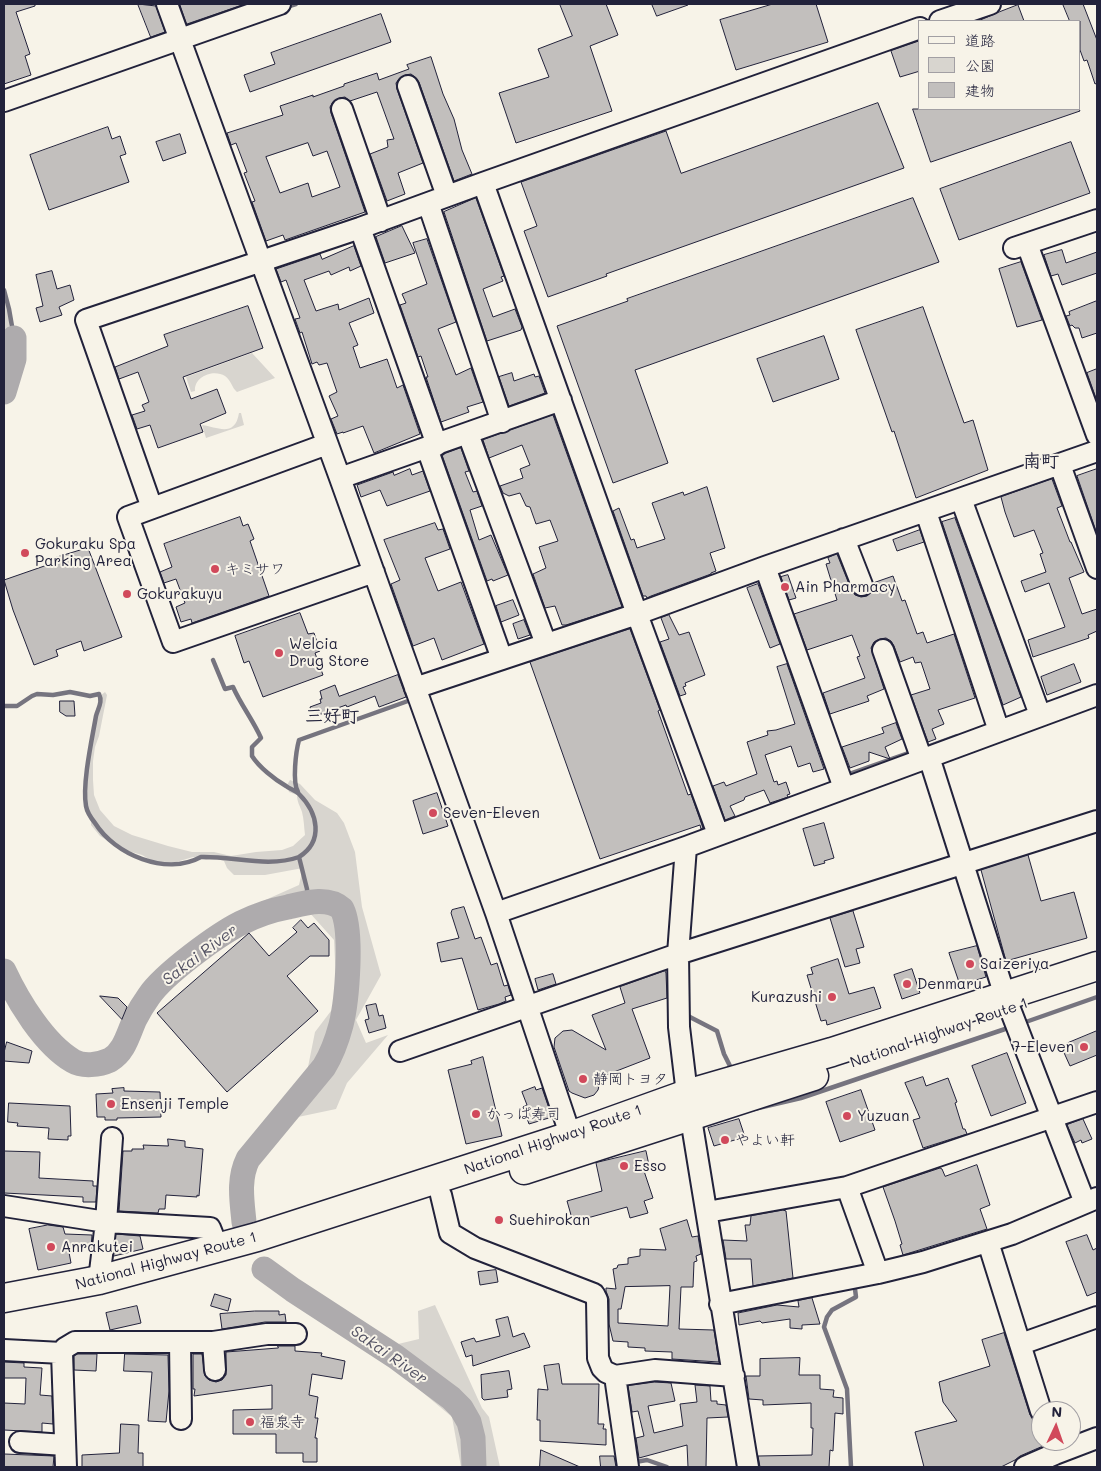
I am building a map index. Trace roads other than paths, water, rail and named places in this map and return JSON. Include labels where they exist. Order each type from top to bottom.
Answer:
[{"type":"highway","name":"National Highway Route 1","points":[[4,1313],[113,1291],[258,1253],[441,1195],[574,1145],[689,1105],[831,1071],[1097,966]]},
{"type":"highway","name":"National Highway Route 1","points":[[1008,1002],[1097,980]]},
{"type":"highway","name":"National Highway Route 1","points":[[4,1298],[99,1280],[258,1238],[574,1145]]},
{"type":"street","points":[[167,4],[496,913],[574,1145]]},
{"type":"street","points":[[4,101],[179,39],[256,7],[280,4]]},
{"type":"street","points":[[943,20],[990,4]]},
{"type":"street","points":[[152,508],[86,320],[360,228],[918,29]]},
{"type":"street","points":[[408,86],[447,196]]},
{"type":"street","points":[[342,110],[381,220]]},
{"type":"street","points":[[483,183],[718,834]]},
{"type":"street","points":[[428,203],[502,422]]},
{"type":"street","points":[[1097,220],[1021,246],[1097,435]]},
{"type":"street","points":[[360,228],[502,659]]},
{"type":"street","points":[[340,478],[561,400]]},
{"type":"street","points":[[468,434],[546,644]]},
{"type":"street","points":[[327,444],[128,517],[173,642],[374,572]]},
{"type":"street","points":[[415,688],[637,614],[765,566],[926,512],[1097,451]]},
{"type":"street","points":[[1060,464],[1097,568]]},
{"type":"street","points":[[962,499],[1040,715]]},
{"type":"street","points":[[926,512],[1000,731]]},
{"type":"street","points":[[844,539],[862,585]]},
{"type":"street","points":[[765,566],[844,788]]},
{"type":"street","points":[[720,1304],[878,1273],[923,1262],[988,1242],[1091,1200],[1053,1119],[1008,1002],[963,864],[925,758],[883,650]]},
{"type":"street","points":[[496,913],[686,847],[1097,695]]},
{"type":"street","points":[[400,1051],[678,954],[1097,821]]},
{"type":"street","points":[[686,847],[678,954],[679,1027],[689,1105],[720,1304],[734,1376],[748,1467]]},
{"type":"street","points":[[707,1212],[847,1187],[1053,1119],[1097,1102]]},
{"type":"street","points":[[99,1280],[106,1222],[112,1138]]},
{"type":"street","points":[[847,1187],[878,1273]]},
{"type":"street","points":[[441,1195],[450,1233],[475,1248],[594,1294],[597,1300],[598,1358],[602,1368],[615,1376],[655,1370],[734,1376]]},
{"type":"street","points":[[4,1206],[106,1222],[210,1228],[218,1248]]},
{"type":"street","points":[[988,1242],[1039,1401]]},
{"type":"street","points":[[1021,1344],[1097,1317]]},
{"type":"street","points":[[66,1467],[62,1353],[65,1348],[75,1342],[213,1342],[267,1334],[296,1334]]},
{"type":"street","points":[[180,1342],[181,1419]]},
{"type":"street","points":[[213,1342],[215,1370]]},
{"type":"street","points":[[4,1350],[62,1353]]},
{"type":"street","points":[[615,1376],[628,1467]]},
{"type":"street","points":[[1081,1441],[1097,1438]]},
{"type":"street","points":[[20,1442],[64,1445]]},
{"type":"street","points":[[1026,1467],[1048,1451]]},
{"type":"waterway","points":[[286,7],[296,4]]},
{"type":"waterway","name":"Sakai River","points":[[4,290],[14,338]]},
{"type":"waterway","name":"Sakai River","points":[[4,392],[14,359],[14,338]]},
{"type":"waterway","points":[[213,660],[225,689],[233,687],[261,738],[252,747],[252,756],[272,776],[299,794],[311,810],[316,827],[315,835],[307,850],[299,857]]},
{"type":"waterway","points":[[4,706],[17,706],[37,694],[53,695],[70,692],[90,696],[99,694],[100,702],[86,774],[85,797],[88,813],[104,834],[128,853],[157,863],[187,862],[201,857],[263,862],[275,862],[299,857],[307,889],[308,902]]},
{"type":"waterway","points":[[298,792],[295,774],[299,740],[408,701]]},
{"type":"waterway","points":[[924,748],[957,736]]},
{"type":"waterway","points":[[849,774],[914,751]]},
{"type":"waterway","name":"Sakai River","points":[[4,971],[24,1008],[52,1044],[77,1063],[86,1065],[96,1064],[110,1060],[119,1052],[126,1042],[138,1013],[156,987],[192,956],[231,929],[246,920],[282,908],[309,902],[330,903],[342,909],[347,933],[348,966],[343,1014],[338,1036],[324,1067],[248,1159],[242,1182],[244,1222]]},
{"type":"waterway","points":[[1020,1024],[1097,997]]},
{"type":"waterway","points":[[686,1015],[717,1031],[724,1054],[733,1072]]},
{"type":"waterway","points":[[754,1109],[801,1098],[1011,1027]]},
{"type":"waterway","name":"Sakai River","points":[[264,1269],[396,1357],[451,1398],[461,1408],[469,1422],[473,1438],[474,1467]]},
{"type":"waterway","points":[[851,1467],[847,1389],[824,1327],[827,1317],[832,1310],[856,1297],[855,1289]]},
{"type":"waterway","points":[[635,1462],[647,1460],[667,1467]]},
{"type":"place","name":"Gokuraku Spa Parking Area","points":[[25,553]]},
{"type":"place","name":"キミサワ","points":[[215,569]]},
{"type":"place","name":"Ain Pharmacy","points":[[785,587]]},
{"type":"place","name":"Gokurakuyu","points":[[127,594]]},
{"type":"place","name":"Welcia Drug Store","points":[[279,653]]},
{"type":"place","name":"Seven-Eleven","points":[[433,813]]},
{"type":"place","name":"Saizeriya","points":[[970,964]]},
{"type":"place","name":"Denmaru","points":[[907,984]]},
{"type":"place","name":"Kurazushi","points":[[832,997]]},
{"type":"place","name":"7-Eleven","points":[[1084,1047]]},
{"type":"place","name":"静岡トヨタ","points":[[583,1079]]},
{"type":"place","name":"Ensenji Temple","points":[[111,1104]]},
{"type":"place","name":"かっぱ寿司","points":[[476,1114]]},
{"type":"place","name":"Yuzuan","points":[[847,1116]]},
{"type":"place","name":"やよい軒","points":[[725,1140]]},
{"type":"place","name":"Esso","points":[[624,1166]]},
{"type":"place","name":"Suehirokan","points":[[499,1220]]},
{"type":"place","name":"Anrakutei","points":[[51,1247]]},
{"type":"place","name":"福泉寺","points":[[250,1422]]},
{"type":"district","name":"南町","points":[[1041,461]]},
{"type":"district","name":"三好町","points":[[332,716]]}]
